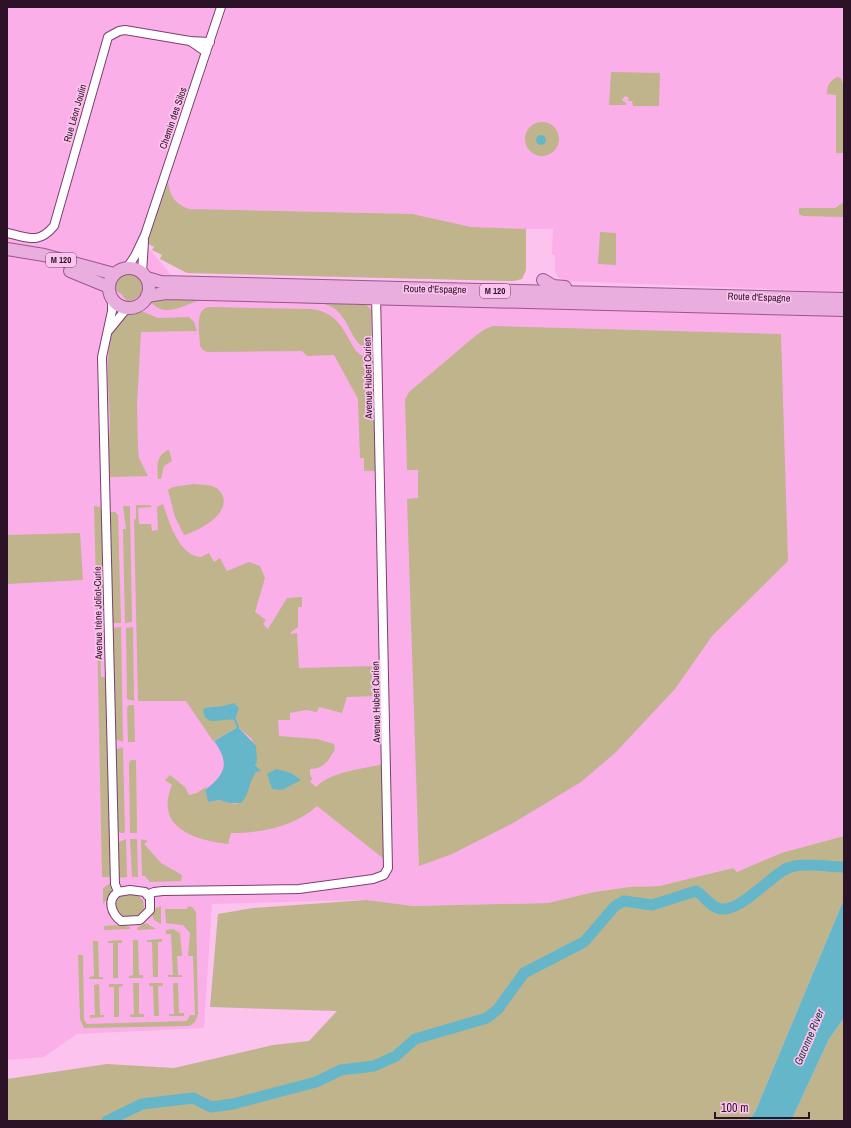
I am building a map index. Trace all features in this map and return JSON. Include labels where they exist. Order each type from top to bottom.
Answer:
[{"type":"main road","name":"M 120","points":[[7,249],[44,256],[114,274]]},
{"type":"main road","name":"M 120","points":[[7,256],[60,267],[110,293]]},
{"type":"main road","points":[[127,268],[135,269],[144,276],[149,284],[147,296],[143,302],[136,307],[127,308],[121,306],[110,293],[114,274],[127,268]]},
{"type":"main road","name":"Route d'Espagne","points":[[144,276],[160,282],[376,293],[844,310]]},
{"type":"main road","points":[[543,280],[553,286],[582,288],[609,293]]},
{"type":"main road","name":"Route d'Espagne","points":[[147,296],[166,293],[609,293],[844,299]]},
{"type":"street","name":"Chemin des Silos","points":[[127,268],[135,256],[145,235],[221,7]]},
{"type":"street","name":"Rue Léon Joulin","points":[[7,233],[41,238],[54,226],[108,38],[119,30],[125,30],[190,41],[210,42]]},
{"type":"street","name":"Rue Léon Joulin","points":[[190,41],[206,52]]},
{"type":"street","name":"Chemin des Silos","points":[[144,276],[145,235]]},
{"type":"street","name":"Avenue Irène Joliot-Curie","points":[[110,293],[107,333],[103,347],[103,378],[115,884],[118,892]]},
{"type":"street","name":"Avenue Hubert Curien","points":[[147,895],[154,892],[163,891],[299,889],[374,879],[384,874],[388,868],[376,293]]},
{"type":"street","name":"Avenue Irène Joliot-Curie","points":[[107,333],[127,308]]},
{"type":"street","points":[[137,890],[145,892],[151,903],[150,910],[145,917],[140,920],[124,921],[115,916],[111,902],[118,892],[137,890]]},
{"type":"shaded area","points":[[7,7],[225,7],[146,245],[173,277],[844,294],[844,836],[781,853],[737,872],[732,868],[659,886],[629,887],[594,892],[548,903],[413,906],[359,900],[212,904],[204,1028],[77,1034],[44,1057],[7,1060]]},
{"type":"shaded area","points":[[227,7],[844,7],[844,292],[565,281],[558,277],[555,270],[555,256],[552,254],[553,229],[526,229],[526,270],[522,279],[513,281],[270,275],[160,259],[162,255],[152,250],[154,247],[147,243]]},
{"type":"shaded area","points":[[611,72],[660,73],[659,106],[633,106],[632,101],[628,101],[629,98],[625,96],[622,100],[626,103],[626,105],[609,105]]},
{"type":"shaded area","points":[[837,77],[841,78],[844,87],[844,153],[836,153],[836,95],[827,94],[829,84]]},
{"type":"shaded area","points":[[545,122],[554,127],[558,132],[558,146],[554,151],[549,155],[539,156],[535,155],[526,146],[525,136],[526,132],[535,123]]},
{"type":"shaded area","points":[[168,182],[174,199],[180,205],[189,209],[412,214],[471,227],[526,229],[526,270],[522,279],[513,281],[187,273],[160,259],[162,255],[152,250],[154,247],[147,243]]},
{"type":"shaded area","points":[[844,202],[844,217],[803,216],[799,214],[799,208],[835,208]]},
{"type":"shaded area","points":[[600,232],[616,233],[616,265],[598,264]]},
{"type":"shaded area","points":[[128,271],[135,273],[139,277],[143,287],[139,296],[134,300],[127,301],[114,289],[117,277]]},
{"type":"shaded area","points":[[155,297],[365,303],[371,310],[371,351],[357,342],[344,320],[333,307],[324,304],[206,300],[198,301],[172,310],[166,310],[160,309],[149,300]]},
{"type":"shaded area","points":[[208,307],[311,309],[328,314],[334,318],[343,329],[356,351],[361,355],[372,358],[373,411],[377,443],[376,471],[364,471],[364,458],[360,458],[358,399],[334,355],[307,356],[302,351],[207,352],[200,346],[199,318],[204,309]]},
{"type":"shaded area","points":[[133,310],[144,312],[158,318],[189,317],[194,322],[197,331],[141,332],[137,404],[138,449],[139,458],[148,476],[110,477],[108,358],[110,342],[115,328],[122,317]]},
{"type":"shaded area","points":[[493,326],[781,334],[788,561],[712,636],[675,689],[615,753],[581,782],[513,823],[452,854],[419,866],[407,499],[418,498],[418,470],[407,470],[405,400],[409,392],[474,337],[485,329]]},
{"type":"shaded area","points":[[169,450],[172,461],[164,466],[161,479],[158,479],[158,462],[162,455]]},
{"type":"shaded area","points":[[193,484],[209,485],[217,488],[223,496],[224,503],[222,510],[205,526],[184,535],[175,517],[168,490],[173,487]]},
{"type":"shaded area","points":[[163,504],[168,520],[176,537],[181,545],[193,555],[201,557],[209,553],[214,562],[220,558],[227,571],[249,562],[260,566],[265,578],[255,612],[266,620],[263,624],[268,629],[287,598],[302,597],[302,607],[298,607],[298,627],[291,632],[291,634],[297,633],[299,668],[377,666],[377,696],[347,697],[342,713],[319,707],[317,712],[306,710],[290,713],[290,720],[278,720],[279,736],[317,739],[334,744],[335,749],[326,763],[315,769],[310,769],[312,779],[310,782],[316,787],[330,777],[357,769],[384,764],[384,859],[317,806],[308,813],[288,824],[254,832],[231,833],[228,844],[191,835],[173,822],[169,812],[168,800],[172,785],[165,780],[170,775],[185,787],[189,795],[197,793],[207,786],[205,790],[208,802],[219,800],[236,804],[247,791],[250,779],[256,772],[260,771],[255,765],[252,739],[238,727],[213,741],[186,701],[138,701],[134,520],[136,519],[136,505],[150,505],[152,507],[138,508],[139,524],[151,524],[152,531],[158,530],[157,507]]},
{"type":"shaded area","points":[[94,506],[100,507],[102,513],[105,610],[100,610],[100,623],[97,623]]},
{"type":"shaded area","points":[[123,506],[130,506],[132,622],[125,623],[123,529],[126,529]]},
{"type":"shaded area","points":[[110,512],[115,512],[118,515],[121,623],[111,623]]},
{"type":"shaded area","points":[[80,533],[83,580],[7,584],[7,535]]},
{"type":"shaded area","points":[[121,627],[123,742],[115,739],[111,628]]},
{"type":"shaded area","points":[[133,627],[134,701],[127,699],[126,628]]},
{"type":"shaded area","points":[[97,628],[100,628],[101,677],[107,677],[112,877],[102,877]]},
{"type":"shaded area","points":[[129,705],[134,705],[135,742],[128,742],[127,708]]},
{"type":"shaded area","points":[[123,747],[125,833],[121,833],[116,830],[115,750]]},
{"type":"shaded area","points":[[131,760],[136,760],[137,833],[130,833],[129,763]]},
{"type":"shaded area","points":[[844,836],[844,899],[755,1112],[748,1121],[7,1121],[7,1079],[107,1064],[174,1068],[273,1045],[309,1041],[337,1011],[210,1007],[218,914],[253,908],[366,900],[413,906],[548,903],[594,892],[629,887],[659,886],[733,868],[737,872],[781,853]]},
{"type":"shaded area","points":[[126,839],[127,877],[117,878],[117,843]]},
{"type":"shaded area","points":[[130,839],[137,839],[138,877],[132,877]]},
{"type":"shaded area","points":[[141,839],[148,841],[144,844],[161,863],[182,875],[181,881],[150,882],[145,876],[142,876]]},
{"type":"shaded area","points":[[112,882],[111,893],[103,904],[103,888]]},
{"type":"shaded area","points":[[123,895],[137,895],[143,900],[144,909],[137,916],[124,916],[116,910],[118,898]]},
{"type":"shaded area","points":[[161,906],[161,924],[154,920],[152,915],[156,908]]},
{"type":"shaded area","points":[[188,906],[192,907],[196,912],[198,1014],[195,1022],[189,1026],[84,1028],[80,1019],[78,955],[83,955],[84,1020],[87,1024],[187,1021],[190,1015],[195,1015],[193,956],[188,956],[190,933],[183,925],[166,923],[165,909],[187,909]]},
{"type":"shaded area","points":[[146,923],[156,929],[137,930],[138,927]]},
{"type":"shaded area","points":[[119,925],[130,927],[130,929],[104,930],[104,926]]},
{"type":"shaded area","points":[[173,929],[180,933],[182,956],[177,956],[178,975],[182,975],[182,977],[168,977],[168,975],[173,975],[171,934],[166,934],[166,930]]},
{"type":"shaded area","points":[[162,939],[162,942],[158,942],[158,977],[153,977],[152,942],[147,942],[147,940]]},
{"type":"shaded area","points":[[122,940],[122,943],[118,943],[118,978],[113,978],[113,943],[108,943],[108,941]]},
{"type":"shaded area","points":[[133,940],[138,940],[139,975],[143,975],[143,978],[129,978],[129,976],[133,975]]},
{"type":"shaded area","points":[[93,941],[98,941],[99,977],[103,977],[103,979],[89,979],[89,977],[94,976]]},
{"type":"shaded area","points":[[133,983],[139,983],[139,1014],[144,1014],[144,1017],[130,1017],[130,1015],[134,1014]]},
{"type":"shaded area","points":[[149,983],[163,983],[163,986],[158,986],[159,1016],[154,1016],[153,986],[149,986]]},
{"type":"shaded area","points":[[173,983],[178,983],[179,1013],[184,1013],[184,1016],[169,1016],[169,1014],[174,1014]]},
{"type":"shaded area","points":[[99,984],[100,1015],[104,1015],[104,1017],[90,1018],[90,1015],[95,1015],[94,985]]},
{"type":"shaded area","points":[[109,984],[123,984],[123,986],[119,987],[119,1017],[114,1017],[114,987],[109,987]]},
{"type":"shaded area","points":[[844,1018],[844,1121],[791,1121],[829,1039]]},
{"type":"water","points":[[541,135],[546,140],[541,145],[536,140]]},
{"type":"water","points":[[234,703],[239,708],[235,720],[230,719],[211,721],[204,716],[203,710],[205,708]]},
{"type":"water","points":[[238,727],[256,746],[257,762],[255,765],[261,771],[256,772],[246,796],[241,803],[230,803],[219,800],[208,802],[205,790],[218,779],[224,762],[214,741]]},
{"type":"water","points":[[276,769],[291,773],[301,780],[282,790],[272,789],[267,774]]},
{"type":"water","name":"Garonne River","points":[[844,899],[844,1018],[829,1039],[791,1121],[748,1121],[755,1112]]},
{"type":"waterway","points":[[235,720],[238,727]]},
{"type":"waterway","points":[[107,1121],[142,1104],[193,1098],[211,1107],[233,1104],[316,1082],[341,1070],[374,1066],[396,1056],[415,1039],[487,1018],[498,1009],[524,973],[584,942],[615,906],[624,901],[652,905],[696,891],[715,907],[723,909],[733,907],[743,902],[788,868],[801,865],[844,867]]}]
